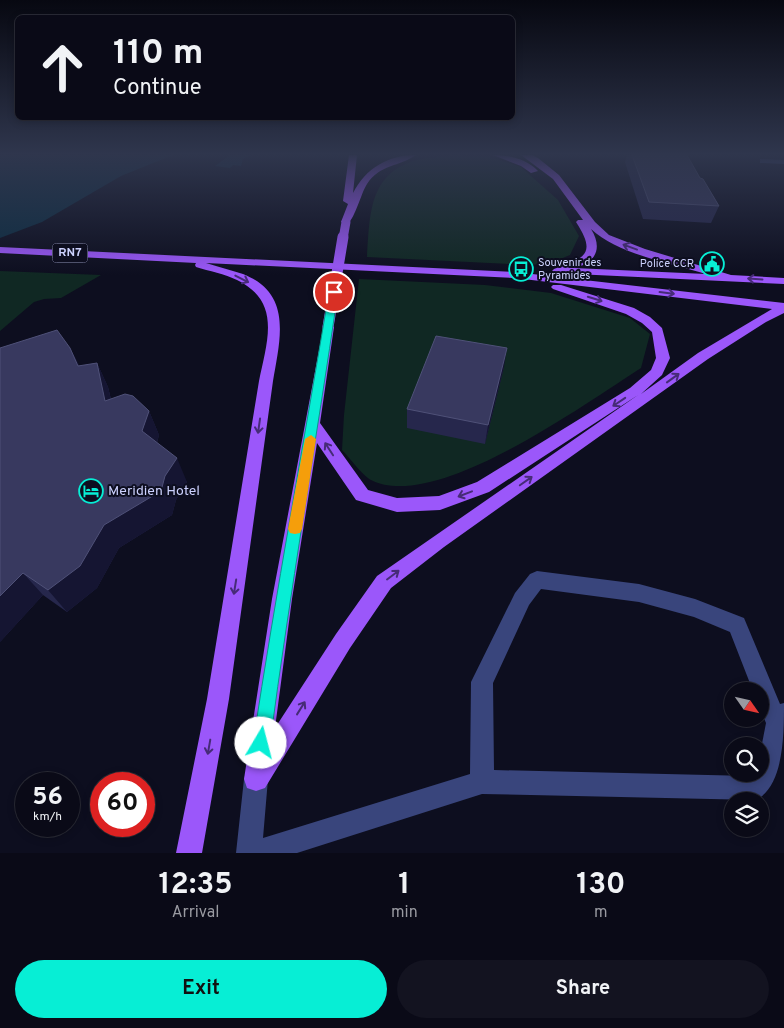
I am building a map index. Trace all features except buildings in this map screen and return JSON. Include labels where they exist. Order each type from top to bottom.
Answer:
[{"type":"main road","points":[[256,779],[282,598],[313,424],[349,195]]},
{"type":"main road","points":[[346,222],[356,195]]},
{"type":"main road","points":[[551,270],[579,264],[591,253],[593,244],[591,237],[561,195]]},
{"type":"main road","points":[[571,195],[591,224],[605,237],[641,251],[727,277]]},
{"type":"main road","name":"RN7","points":[[0,250],[139,255],[162,258],[515,275],[551,270],[784,281]]},
{"type":"main road","points":[[162,258],[192,263],[216,270],[240,278],[261,290],[271,304],[276,333],[266,381],[219,689],[189,853]]},
{"type":"main road","points":[[313,424],[340,467],[362,495],[397,506],[440,503],[483,487],[636,391],[657,372],[662,358],[658,331],[646,320],[609,303],[515,275]]},
{"type":"main road","points":[[515,275],[784,308]]},
{"type":"main road","points":[[256,779],[343,642],[384,582],[703,356],[762,319],[784,308]]},
{"type":"street","points":[[256,853],[482,782],[756,788],[768,770],[781,719],[737,625],[695,608],[638,593],[537,580],[522,598],[482,682],[482,782]]},
{"type":"street","points":[[249,853],[256,779]]},
{"type":"green space","points":[[376,195],[552,195],[558,200],[579,236],[570,255],[553,262],[532,265],[367,257],[369,226]]},
{"type":"green space","points":[[0,271],[101,275],[61,298],[44,299],[34,302],[0,331]]},
{"type":"green space","points":[[359,279],[485,285],[551,293],[630,318],[650,334],[641,368],[548,428],[470,468],[432,481],[399,486],[367,478],[342,450]]},
{"type":"water","points":[[0,195],[89,195],[42,222],[0,238]]},
{"type":"slow traffic","points":[[295,529],[311,439]]},
{"type":"place","name":"Police CCR","points":[[712,264]]},
{"type":"place","name":"Souvenir des Pyramides","points":[[521,269]]},
{"type":"place","name":"Meridien Hotel","points":[[91,491]]},
{"type":"route","points":[[261,743],[282,598],[304,478],[334,292]]}]
